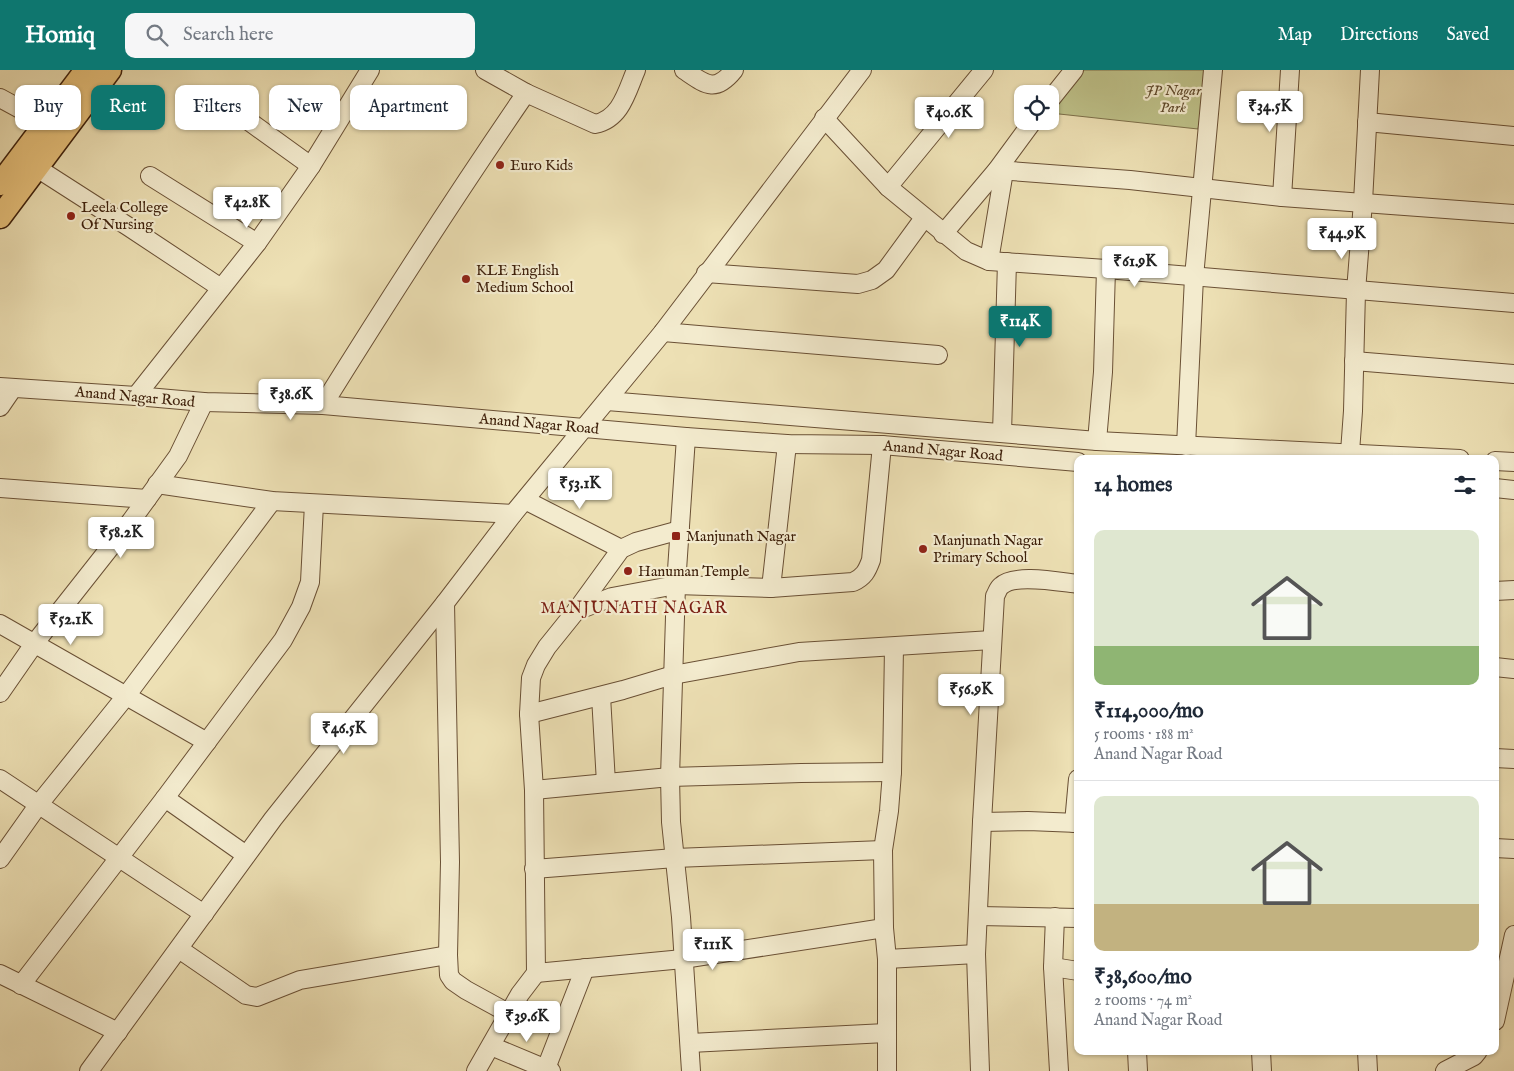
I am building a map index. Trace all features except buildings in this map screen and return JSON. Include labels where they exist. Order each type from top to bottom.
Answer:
[{"type":"main road","points":[[78,85],[86,70]]},
{"type":"main road","points":[[81,101],[110,70]]},
{"type":"main road","points":[[0,184],[53,130]]},
{"type":"main road","points":[[0,217],[37,168],[54,130]]},
{"type":"street","points":[[136,396],[257,243],[311,166],[370,70]]},
{"type":"street","points":[[485,70],[526,93],[595,124],[606,122],[615,115],[636,70]]},
{"type":"street","points":[[684,70],[710,85],[718,84],[728,78],[734,70]]},
{"type":"street","points":[[89,1071],[273,819],[445,603],[513,514],[663,332],[862,70]]},
{"type":"street","points":[[888,187],[984,70]]},
{"type":"street","points":[[1059,89],[1074,70]]},
{"type":"street","points":[[1186,446],[1194,277],[1213,70]]},
{"type":"street","points":[[1282,197],[1290,70]]},
{"type":"street","points":[[1350,452],[1356,291],[1370,70]]},
{"type":"street","points":[[323,405],[398,284],[526,93]]},
{"type":"street","points":[[0,98],[15,106]]},
{"type":"street","points":[[824,118],[888,187],[943,234],[966,251],[998,262],[1106,269],[1514,303]]},
{"type":"street","points":[[1367,122],[1514,136]]},
{"type":"street","points":[[259,128],[311,166]]},
{"type":"street","points":[[943,234],[1000,171],[1027,130]]},
{"type":"street","points":[[37,168],[220,288]]},
{"type":"street","points":[[1000,171],[1201,187],[1282,197],[1514,214]]},
{"type":"street","points":[[1000,171],[998,262],[1002,433]]},
{"type":"street","points":[[150,176],[257,243]]},
{"type":"street","points":[[706,273],[858,284],[872,280],[886,270],[924,218]]},
{"type":"street","points":[[1097,441],[1103,372],[1106,269]]},
{"type":"street","points":[[663,332],[938,355]]},
{"type":"street","points":[[1354,361],[1514,374]]},
{"type":"street","points":[[0,407],[7,387]]},
{"type":"street","name":"Anand Nagar Road","points":[[7,387],[204,402],[323,405],[686,437],[787,444],[882,445],[1074,462]]},
{"type":"street","points":[[607,401],[1097,441],[1397,455]]},
{"type":"street","points":[[0,692],[34,644],[178,456],[204,402]]},
{"type":"street","points":[[686,437],[676,585],[670,778],[691,1071]]},
{"type":"street","points":[[771,588],[787,444]]},
{"type":"street","points":[[576,611],[612,597],[676,585],[771,588],[853,582],[862,578],[872,560],[882,445]]},
{"type":"street","points":[[1499,461],[1514,462]]},
{"type":"street","points":[[157,484],[272,501],[513,514]]},
{"type":"street","points":[[0,488],[146,499]]},
{"type":"street","points":[[1499,488],[1514,490]]},
{"type":"street","points":[[525,500],[621,549]]},
{"type":"street","points":[[0,859],[39,804],[126,696],[272,501]]},
{"type":"street","points":[[21,984],[119,859],[283,640],[301,607],[310,582],[314,504]]},
{"type":"street","points":[[476,1071],[508,1013],[536,973],[534,790],[529,714],[531,678],[536,665],[547,647],[621,549],[636,542],[680,530]]},
{"type":"street","points":[[980,1071],[976,954],[995,596],[1000,586],[1009,580],[1024,579],[1074,584]]},
{"type":"street","points":[[1499,590],[1514,590]]},
{"type":"street","points":[[445,603],[450,862],[449,975],[453,981],[466,990],[508,1013]]},
{"type":"street","points":[[0,624],[207,742]]},
{"type":"street","points":[[529,714],[673,675],[799,652],[992,640]]},
{"type":"street","points":[[887,1071],[887,959],[884,928],[883,850],[892,772],[894,647]]},
{"type":"street","points":[[1499,667],[1514,669]]},
{"type":"street","points":[[601,696],[606,783]]},
{"type":"street","points":[[1499,758],[1514,759]]},
{"type":"street","points":[[534,790],[670,778],[892,772]]},
{"type":"street","points":[[0,779],[204,914]]},
{"type":"street","points":[[165,798],[246,855]]},
{"type":"street","points":[[982,822],[1074,823]]},
{"type":"street","points":[[1499,848],[1514,849]]},
{"type":"street","points":[[534,869],[675,858],[883,850]]},
{"type":"street","points":[[979,916],[1074,918]]},
{"type":"street","points":[[1055,917],[1053,967],[1059,1071]]},
{"type":"street","points":[[536,973],[683,959],[884,928]]},
{"type":"street","points":[[1499,1007],[1511,964],[1514,935]]},
{"type":"street","points":[[179,949],[251,997],[257,997],[300,980],[448,955]]},
{"type":"street","points":[[887,959],[976,954]]},
{"type":"street","points":[[1053,967],[1074,971]]},
{"type":"street","points":[[491,1046],[547,1070],[585,968]]},
{"type":"street","points":[[0,974],[118,1032]]},
{"type":"street","points":[[690,1043],[886,1032]]},
{"type":"street","points":[[1137,1055],[1138,1071]]},
{"type":"street","points":[[1261,1055],[1262,1071]]},
{"type":"street","points":[[1367,1055],[1368,1071]]},
{"type":"street","points":[[1445,1071],[1475,1055]]},
{"type":"green space","name":"JP Nagar Park","points":[[1084,70],[1208,70],[1198,129],[1059,114],[1059,102]]},
{"type":"place","name":"Euro Kids","points":[[500,165]]},
{"type":"place","name":"Leela College Of Nursing","points":[[71,216]]},
{"type":"place","name":"KLE English Medium School","points":[[466,279]]},
{"type":"place","name":"Manjunath Nagar","points":[[676,536]]},
{"type":"place","name":"Manjunath Nagar Primary School","points":[[923,549]]},
{"type":"place","name":"Hanuman Temple","points":[[628,571]]},
{"type":"district","name":"MANJUNATH NAGAR","points":[[634,609]]}]
